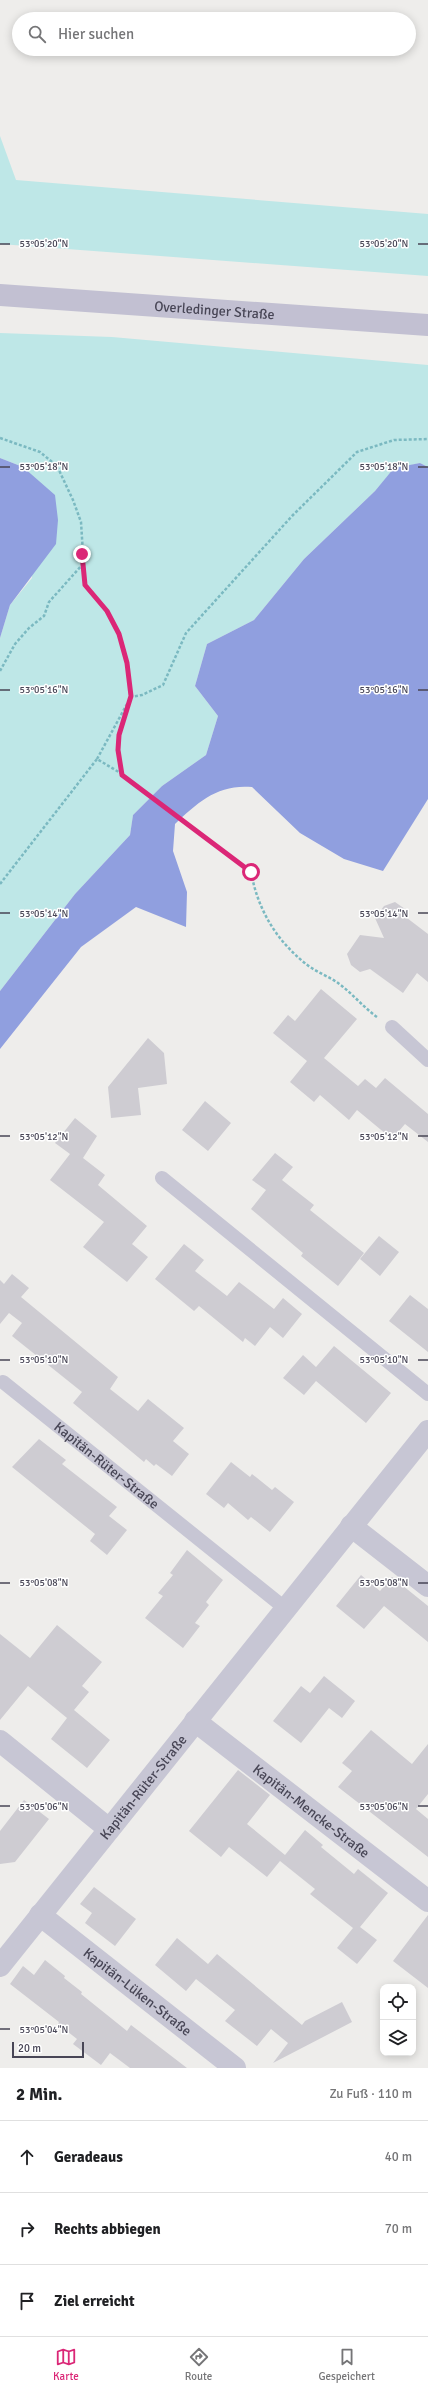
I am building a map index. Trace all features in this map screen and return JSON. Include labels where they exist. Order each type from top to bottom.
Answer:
[{"type":"street","name":"Overledinger Straße","points":[[0,295],[428,325]]},
{"type":"street","name":"Kapitän-Rüter-Straße","points":[[0,1966],[428,1431]]},
{"type":"street","points":[[351,1526],[428,1586]]},
{"type":"street","name":"Kapitän-Mencke-Straße","points":[[195,1721],[428,1901]]},
{"type":"street","points":[[0,1741],[109,1829]]},
{"type":"street","name":"Kapitän-Lüken-Straße","points":[[40,1915],[235,2068]]},
{"type":"lane","points":[[392,1027],[428,1060]]},
{"type":"lane","points":[[162,1178],[428,1394]]},
{"type":"lane","name":"Kapitän-Rüter-Straße","points":[[3,1382],[286,1609]]},
{"type":"path","points":[[0,438],[40,452],[57,466],[74,500],[81,522],[82,565],[85,585],[107,611],[119,634],[127,663],[131,696],[119,735],[118,750],[122,775]]},
{"type":"path","points":[[131,696],[142,695],[163,685],[186,633],[292,516],[358,452],[394,440],[428,439]]},
{"type":"path","points":[[0,671],[15,644],[29,628],[44,616],[49,602],[82,565]]},
{"type":"path","points":[[0,884],[97,759],[131,696]]},
{"type":"path","points":[[97,759],[122,775],[251,872],[255,893],[263,912],[284,943],[307,965],[339,984],[366,1008],[392,1027]]},
{"type":"shaded area","points":[[0,136],[16,180],[428,214],[428,276],[0,244]]},
{"type":"shaded area","points":[[0,333],[112,337],[428,365],[428,467],[420,463],[394,469],[375,491],[304,559],[254,620],[207,644],[195,686],[218,716],[206,755],[162,786],[133,815],[130,835],[75,894],[0,991],[0,638],[10,605],[32,578],[23,467],[0,458]]},
{"type":"water","points":[[0,458],[23,467],[55,495],[58,520],[56,544],[10,605],[0,638]]},
{"type":"water","points":[[420,463],[428,467],[428,799],[383,871],[344,859],[300,833],[252,787],[229,788],[209,796],[175,824],[173,851],[187,892],[186,927],[136,907],[81,947],[0,1049],[0,991],[75,894],[130,835],[133,815],[162,786],[206,755],[218,716],[195,686],[207,644],[254,620],[304,559],[375,491],[394,468]]},
{"type":"building","points":[[395,902],[405,909],[407,918],[428,934],[428,982],[417,973],[403,993],[370,969],[360,972],[351,965],[347,954],[360,935],[384,938],[375,918],[384,906]]},
{"type":"building","points":[[321,989],[357,1019],[324,1058],[358,1086],[365,1079],[376,1088],[385,1078],[428,1114],[428,1142],[405,1124],[392,1139],[357,1110],[349,1120],[320,1095],[314,1102],[290,1082],[307,1061],[273,1033],[288,1015],[295,1021]]},
{"type":"building","points":[[148,1038],[164,1053],[167,1084],[138,1088],[141,1115],[111,1118],[108,1087]]},
{"type":"building","points":[[205,1101],[231,1123],[208,1151],[182,1130]]},
{"type":"building","points":[[75,1118],[97,1136],[83,1158],[105,1175],[98,1185],[147,1226],[132,1244],[148,1257],[127,1282],[83,1247],[104,1222],[50,1180],[70,1154],[55,1143]]},
{"type":"building","points":[[275,1153],[293,1167],[282,1180],[314,1205],[310,1210],[364,1253],[338,1286],[301,1256],[303,1253],[251,1209],[266,1190],[252,1180]]},
{"type":"building","points":[[379,1236],[399,1252],[380,1276],[360,1259]]},
{"type":"building","points":[[184,1244],[204,1260],[195,1271],[227,1296],[239,1282],[274,1309],[283,1298],[302,1314],[283,1338],[270,1327],[255,1346],[245,1338],[243,1342],[199,1306],[194,1311],[155,1279]]},
{"type":"building","points":[[12,1274],[29,1288],[21,1297],[118,1377],[110,1389],[138,1411],[148,1399],[184,1428],[173,1441],[189,1454],[172,1476],[156,1464],[154,1466],[146,1459],[144,1462],[73,1403],[82,1392],[12,1336],[22,1323],[9,1313],[0,1324],[0,1280],[4,1284]]},
{"type":"building","points":[[410,1295],[428,1309],[428,1352],[389,1321]]},
{"type":"building","points":[[334,1346],[391,1393],[366,1423],[316,1381],[304,1395],[283,1378],[303,1355],[316,1367]]},
{"type":"building","points":[[39,1439],[66,1460],[62,1464],[117,1507],[109,1516],[127,1530],[107,1555],[90,1541],[95,1534],[12,1467]]},
{"type":"building","points":[[231,1462],[250,1477],[252,1474],[272,1490],[275,1487],[294,1502],[270,1532],[251,1517],[248,1520],[228,1503],[224,1508],[206,1494]]},
{"type":"building","points":[[187,1550],[223,1580],[206,1602],[209,1605],[195,1623],[200,1626],[183,1648],[145,1618],[163,1596],[158,1593],[173,1575],[170,1573]]},
{"type":"building","points":[[361,1575],[380,1591],[392,1577],[428,1606],[428,1642],[384,1606],[364,1629],[336,1606]]},
{"type":"building","points":[[57,1625],[102,1662],[82,1686],[89,1692],[74,1710],[110,1740],[87,1768],[51,1739],[67,1718],[28,1686],[0,1720],[0,1634],[30,1658]]},
{"type":"building","points":[[324,1676],[355,1701],[342,1718],[329,1708],[301,1743],[273,1721],[301,1686],[310,1693]]},
{"type":"building","points":[[371,1730],[412,1764],[428,1744],[428,1794],[416,1809],[428,1819],[428,1857],[338,1787],[352,1771],[342,1763]]},
{"type":"building","points":[[238,1770],[270,1795],[247,1824],[285,1855],[305,1830],[323,1845],[321,1847],[354,1874],[358,1869],[388,1893],[360,1927],[377,1940],[357,1964],[337,1948],[353,1928],[310,1894],[315,1889],[280,1861],[267,1877],[229,1847],[221,1857],[189,1831]]},
{"type":"building","points":[[24,1800],[49,1819],[15,1862],[0,1864],[0,1831]]},
{"type":"building","points":[[94,1887],[136,1919],[115,1946],[85,1923],[92,1913],[80,1904]]},
{"type":"building","points":[[428,1915],[428,1988],[393,1961]]},
{"type":"building","points":[[177,1938],[208,1964],[217,1954],[302,2025],[305,2021],[342,2002],[352,2022],[273,2063],[288,2043],[271,2029],[257,2046],[225,2021],[235,2010],[196,1979],[186,1991],[155,1965]]},
{"type":"building","points":[[45,1960],[82,1992],[81,1994],[127,2031],[131,2025],[187,2068],[130,2068],[110,2053],[101,2065],[73,2044],[77,2039],[58,2024],[59,2022],[10,1984],[23,1966],[34,1975]]},
{"type":"route","points":[[82,554],[85,585],[107,611],[119,634],[127,663],[131,696],[119,735],[118,750],[122,775],[219,847],[244,869],[251,872]]}]
